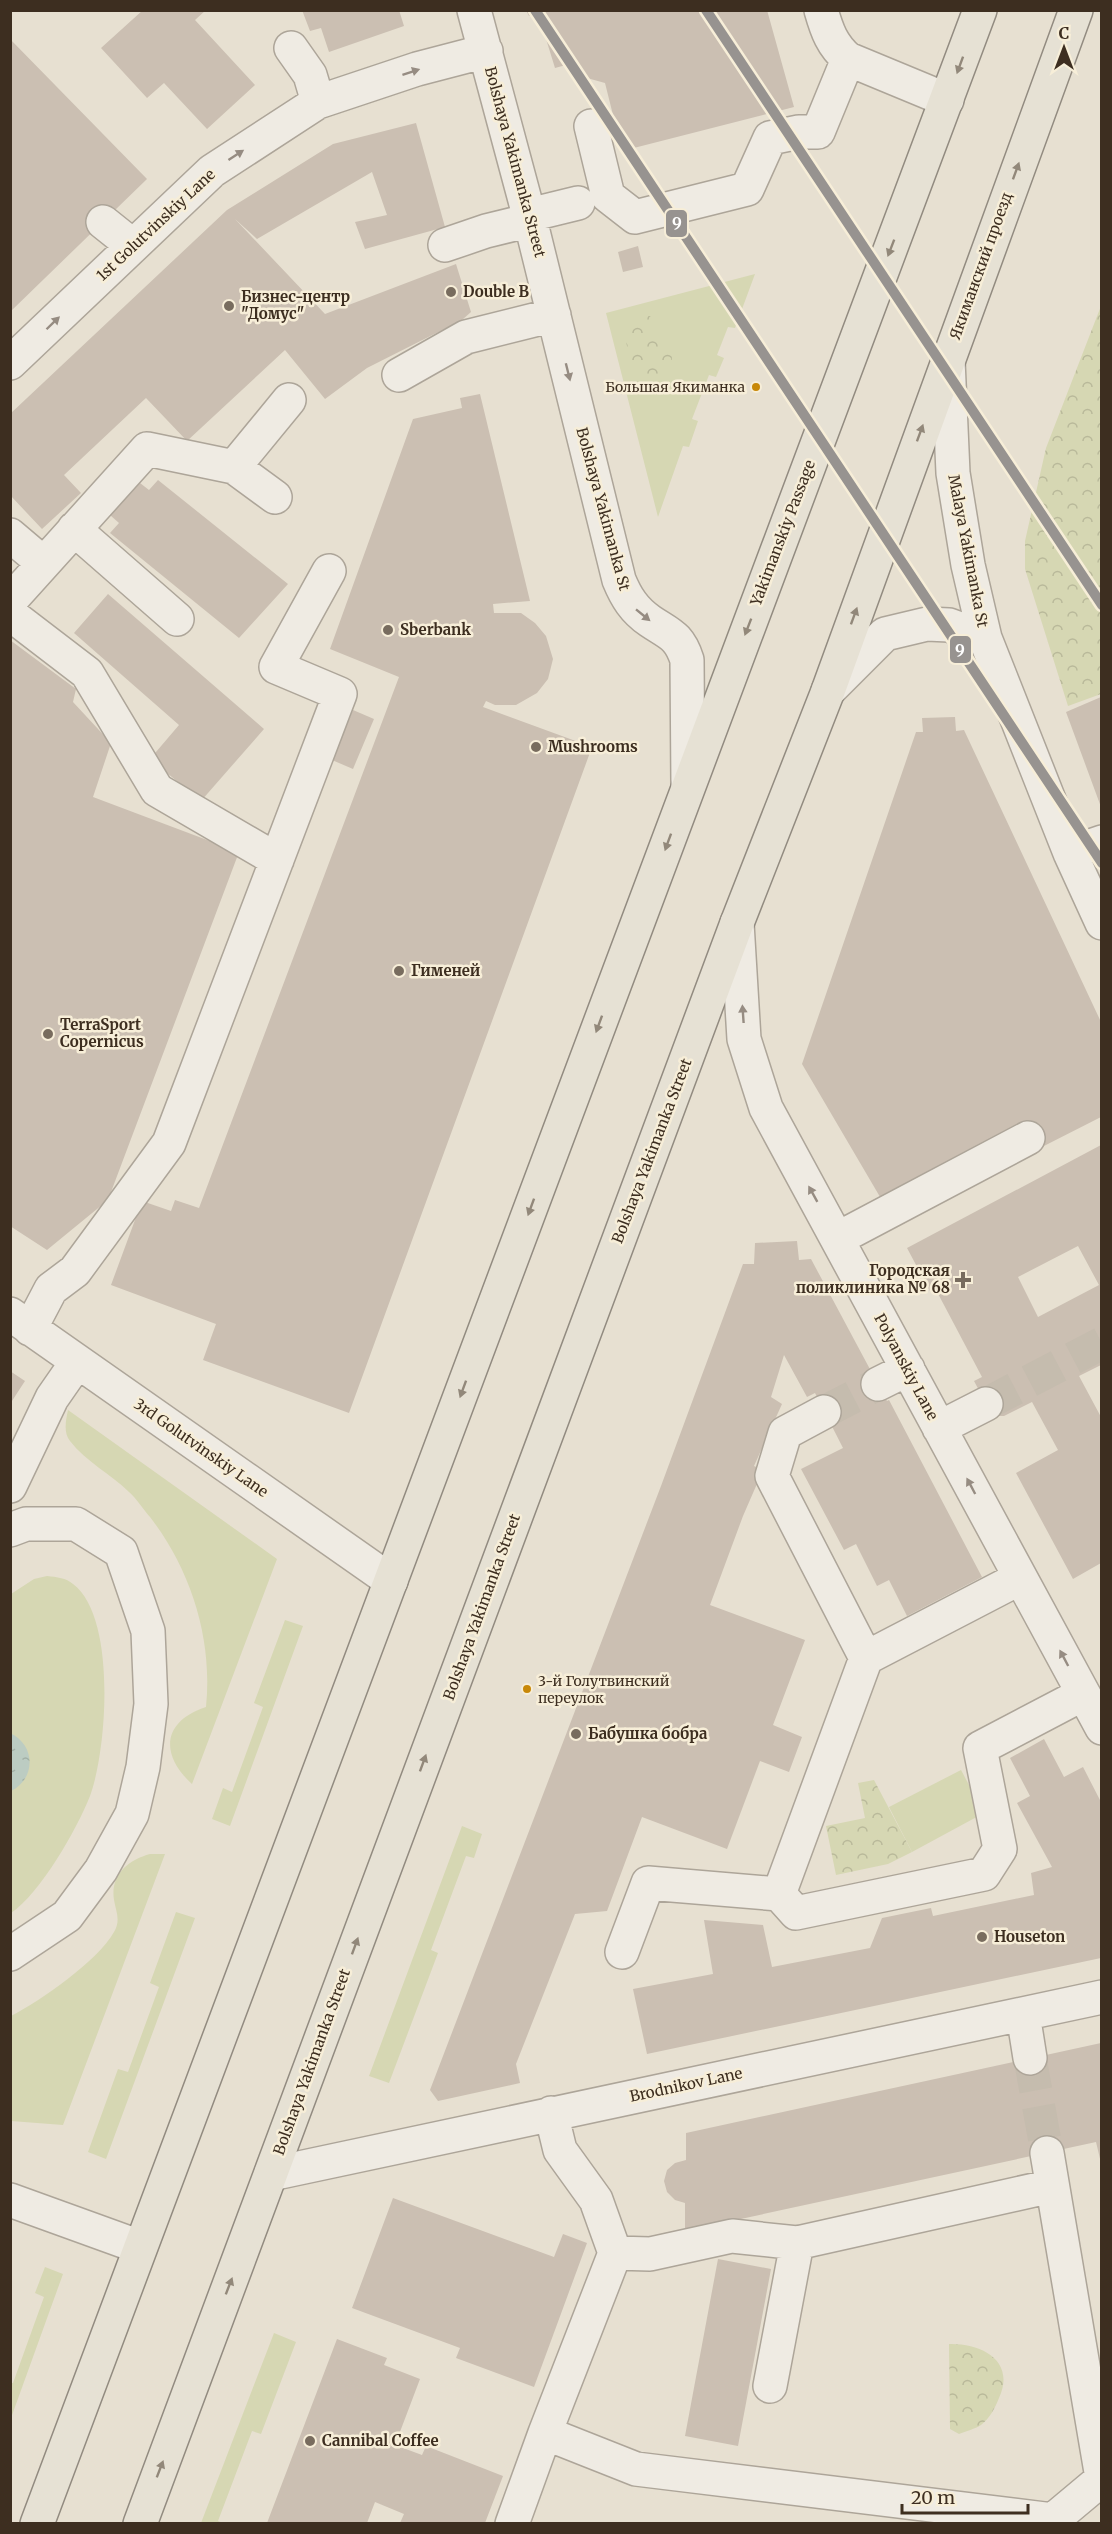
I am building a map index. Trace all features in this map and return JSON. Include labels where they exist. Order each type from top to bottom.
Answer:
[{"type":"main road","name":"Yakimanskiy Passage","points":[[688,787],[980,10]]},
{"type":"main road","name":"Якиманский проезд","points":[[828,691],[948,356],[1076,10]]},
{"type":"main road","name":"Bolshaya Yakimanka Street","points":[[140,2523],[737,923],[828,691]]},
{"type":"main road","points":[[37,2523],[688,787]]},
{"type":"street","name":"Bolshaya Yakimanka Street","points":[[474,10],[554,315]]},
{"type":"street","points":[[821,10],[829,36],[836,49],[848,59],[947,100]]},
{"type":"street","points":[[291,48],[310,75],[318,102]]},
{"type":"street","name":"1st Golutvinskiy Lane","points":[[10,363],[212,171],[318,102],[417,69],[486,51]]},
{"type":"street","points":[[591,126],[608,196],[635,217],[747,189],[770,138],[799,132],[818,132],[848,59]]},
{"type":"street","points":[[445,245],[578,203]]},
{"type":"street","points":[[103,222],[133,246]]},
{"type":"street","points":[[399,375],[466,338],[554,315]]},
{"type":"street","name":"Bolshaya Yakimanka St","points":[[554,315],[619,580],[626,597],[634,608],[649,620],[671,632],[683,647],[687,660],[688,787]]},
{"type":"street","name":"Malaya Yakimanka St","points":[[948,356],[953,473],[968,565],[985,638],[1070,853],[1101,922]]},
{"type":"street","points":[[234,467],[289,400]]},
{"type":"street","points":[[276,497],[234,467],[147,449],[43,563],[11,603],[87,673],[157,790],[277,860]]},
{"type":"street","points":[[74,529],[177,619]]},
{"type":"street","points":[[10,535],[43,563]]},
{"type":"street","points":[[20,1322],[51,1289],[75,1271],[169,1143],[340,694],[276,667],[329,571]]},
{"type":"street","name":"Malaya Yakimanka St","points":[[828,691],[885,634],[927,624],[949,625],[985,638]]},
{"type":"street","points":[[1070,853],[1101,842]]},
{"type":"street","name":"Polyanskiy Lane","points":[[737,923],[744,1040],[766,1108],[1101,1728]]},
{"type":"street","points":[[837,1239],[1028,1138]]},
{"type":"street","name":"3rd Golutvinskiy Lane","points":[[20,1322],[391,1581]]},
{"type":"street","points":[[15,1466],[52,1398],[77,1362]]},
{"type":"street","points":[[878,1384],[908,1369]]},
{"type":"street","points":[[939,1428],[986,1404]]},
{"type":"street","points":[[824,1412],[785,1432],[772,1476],[866,1658]]},
{"type":"street","points":[[10,1530],[26,1524],[76,1524],[121,1552],[148,1631],[151,1704],[143,1767],[132,1814],[117,1842],[101,1870],[67,1916],[10,1954]]},
{"type":"street","points":[[779,1894],[866,1658],[1020,1578]]},
{"type":"street","points":[[622,1952],[648,1882],[779,1894],[796,1913],[984,1874],[1000,1849],[980,1748],[1083,1694]]},
{"type":"street","name":"Brodnikov Lane","points":[[271,2174],[1101,1997]]},
{"type":"street","points":[[1023,2014],[1030,2058]]},
{"type":"street","points":[[512,2523],[615,2253],[596,2200],[560,2150],[551,2114]]},
{"type":"street","points":[[545,2433],[636,2469],[1053,2520],[1101,2479],[1047,2153]]},
{"type":"street","points":[[615,2253],[650,2254],[732,2236],[797,2243],[1052,2187]]},
{"type":"street","points":[[10,2200],[140,2247]]},
{"type":"street","points":[[770,2386],[797,2243]]},
{"type":"green space","points":[[755,274],[735,328],[728,327],[717,355],[724,358],[716,377],[709,375],[692,419],[698,421],[689,447],[683,446],[658,517],[606,313]]},
{"type":"green space","points":[[1101,306],[1101,694],[1068,706],[1025,569],[1025,541],[1046,448]]},
{"type":"green space","points":[[631,316],[652,316],[672,354],[671,381],[652,393],[635,382],[623,328]]},
{"type":"green space","points":[[68,1410],[277,1559],[192,1784],[181,1773],[174,1761],[170,1739],[181,1721],[206,1707],[206,1656],[196,1606],[177,1559],[150,1517],[132,1495],[83,1455],[70,1441],[66,1430]]},
{"type":"green space","points":[[47,1576],[58,1577],[73,1584],[87,1601],[97,1625],[104,1685],[101,1748],[90,1796],[76,1826],[34,1891],[11,1913],[11,1594],[34,1579]]},
{"type":"green space","points":[[285,1620],[303,1626],[230,1826],[212,1819],[223,1788],[232,1792],[263,1707],[254,1703]]},
{"type":"green space","points":[[961,1770],[984,1813],[912,1852],[889,1807]]},
{"type":"green space","points":[[874,1780],[912,1852],[888,1864],[836,1875],[826,1826],[865,1818],[858,1783]]},
{"type":"green space","points":[[462,1826],[482,1834],[474,1858],[466,1856],[431,1950],[438,1953],[389,2083],[369,2076]]},
{"type":"green space","points":[[150,1854],[165,1854],[63,2125],[11,2121],[11,2016],[37,2001],[67,1979],[106,1943],[117,1924],[113,1891],[118,1876],[135,1860]]},
{"type":"green space","points":[[176,1912],[195,1918],[106,2159],[88,2152],[118,2069],[128,2072],[159,1987],[150,1983]]},
{"type":"green space","points":[[45,2267],[63,2274],[11,2418],[11,2383],[13,2383],[44,2297],[35,2293]]},
{"type":"green space","points":[[274,2333],[296,2342],[261,2434],[252,2431],[218,2521],[223,2523],[201,2523]]},
{"type":"green space","points":[[949,2344],[984,2351],[999,2364],[1003,2374],[1003,2385],[999,2398],[990,2416],[979,2426],[959,2434],[950,2429]]},
{"type":"water","points":[[10,1733],[25,1745],[30,1762],[25,1779],[11,1791]]},
{"type":"building","points":[[143,10],[206,10],[195,20],[255,85],[207,129],[164,83],[147,98],[101,48]]},
{"type":"building","points":[[302,10],[399,10],[404,26],[329,52],[321,28],[310,31]]},
{"type":"building","points":[[526,10],[767,10],[794,107],[622,151],[605,83],[587,78],[580,72],[577,62],[555,68],[538,13],[529,16]]},
{"type":"building","points":[[10,39],[147,179],[10,312]]},
{"type":"building","points":[[416,123],[445,227],[365,249],[355,222],[387,215],[372,172],[257,239],[235,219],[325,314],[456,264],[471,312],[462,320],[367,368],[325,399],[285,350],[187,441],[146,398],[64,475],[81,493],[42,529],[10,495],[10,414],[227,210],[333,144]]},
{"type":"building","points":[[638,246],[643,267],[623,272],[618,252]]},
{"type":"building","name":"Гименей","points":[[480,394],[530,601],[493,604],[494,613],[521,613],[535,623],[546,636],[553,659],[548,679],[537,693],[516,705],[495,705],[486,701],[483,707],[592,747],[349,1413],[203,1360],[216,1324],[111,1285],[142,1201],[171,1211],[175,1200],[199,1208],[399,677],[330,649],[413,419],[462,408],[460,398]]},
{"type":"building","points":[[158,480],[288,584],[239,638],[110,533],[119,523],[110,515],[140,483],[149,490]]},
{"type":"building","points":[[108,594],[264,729],[201,801],[150,759],[179,725],[74,633]]},
{"type":"building","points":[[10,640],[76,689],[73,702],[111,743],[93,797],[239,852],[108,1200],[47,1250],[10,1226]]},
{"type":"building","points":[[1101,697],[1101,807],[1066,712]]},
{"type":"building","points":[[353,710],[374,719],[353,769],[332,760]]},
{"type":"building","points":[[955,717],[956,731],[964,730],[1101,1022],[1101,1117],[1040,1148],[883,1202],[802,1064],[916,732],[923,732],[922,718]]},
{"type":"building","points":[[1101,1145],[1101,1365],[1079,1376],[1101,1417],[1101,1563],[1073,1579],[1016,1473],[1058,1450],[1032,1402],[1004,1416],[998,1416],[990,1411],[974,1381],[982,1377],[935,1288],[930,1291],[907,1248]],"holes":[[[1078,1246],[1099,1285],[1038,1317],[1018,1277]]]},
{"type":"building","points":[[797,1241],[799,1260],[811,1259],[887,1401],[889,1400],[982,1577],[907,1616],[889,1580],[877,1586],[856,1544],[844,1550],[801,1469],[843,1448],[815,1393],[807,1397],[784,1355],[771,1397],[782,1404],[754,1466],[763,1470],[743,1516],[710,1605],[805,1640],[773,1725],[802,1737],[789,1772],[760,1761],[727,1849],[642,1817],[607,1911],[575,1914],[516,2064],[520,2083],[438,2101],[430,2090],[661,1486],[743,1264],[754,1264],[755,1243]]},
{"type":"building","points":[[10,1371],[25,1381],[10,1404]]},
{"type":"building","points":[[1044,1739],[1064,1777],[1083,1767],[1101,1802],[1101,1958],[647,2054],[633,1989],[713,1974],[704,1920],[763,1925],[772,1967],[870,1948],[882,1918],[931,1908],[933,1916],[1034,1895],[1031,1873],[1052,1867],[1017,1803],[1030,1796],[1010,1758]]},
{"type":"building","points":[[1101,2043],[1101,2163],[1096,2142],[685,2231],[685,2203],[675,2200],[667,2192],[664,2181],[667,2170],[675,2163],[686,2160],[686,2133]]},
{"type":"building","points":[[393,2198],[554,2257],[563,2234],[587,2243],[534,2387],[456,2358],[460,2348],[352,2308]]},
{"type":"building","points":[[718,2259],[771,2269],[738,2446],[685,2436]]},
{"type":"building","points":[[337,2339],[387,2358],[384,2365],[420,2379],[395,2445],[422,2455],[426,2446],[503,2476],[485,2523],[400,2523],[404,2514],[375,2502],[367,2523],[267,2523]]},
{"type":"tunnel","points":[[986,1404],[1102,1343]]},
{"type":"tunnel","points":[[824,1412],[878,1384]]},
{"type":"tunnel","points":[[1030,2058],[1047,2153]]},
{"type":"transit line","name":"9","points":[[535,10],[1102,863]]},
{"type":"transit line","name":"9","points":[[706,10],[1102,605]]},
{"type":"place","name":"Double B","points":[[451,292]]},
{"type":"place","name":"Бизнес-центр \"Домус\"","points":[[229,306]]},
{"type":"place","name":"Большая Якиманка","points":[[756,387]]},
{"type":"place","name":"Sberbank","points":[[388,630]]},
{"type":"place","name":"Mushrooms","points":[[536,747]]},
{"type":"place","name":"Гименей","points":[[399,971]]},
{"type":"place","name":"TerraSport Copernicus","points":[[48,1034]]},
{"type":"place","name":"Городская поликлиника № 68","points":[[963,1280]]},
{"type":"place","name":"3-й Голутвинский переулок","points":[[527,1689]]},
{"type":"place","name":"Бабушка бобра","points":[[576,1734]]},
{"type":"place","name":"Houseton","points":[[982,1937]]},
{"type":"place","name":"Cannibal Coffee","points":[[310,2441]]}]
